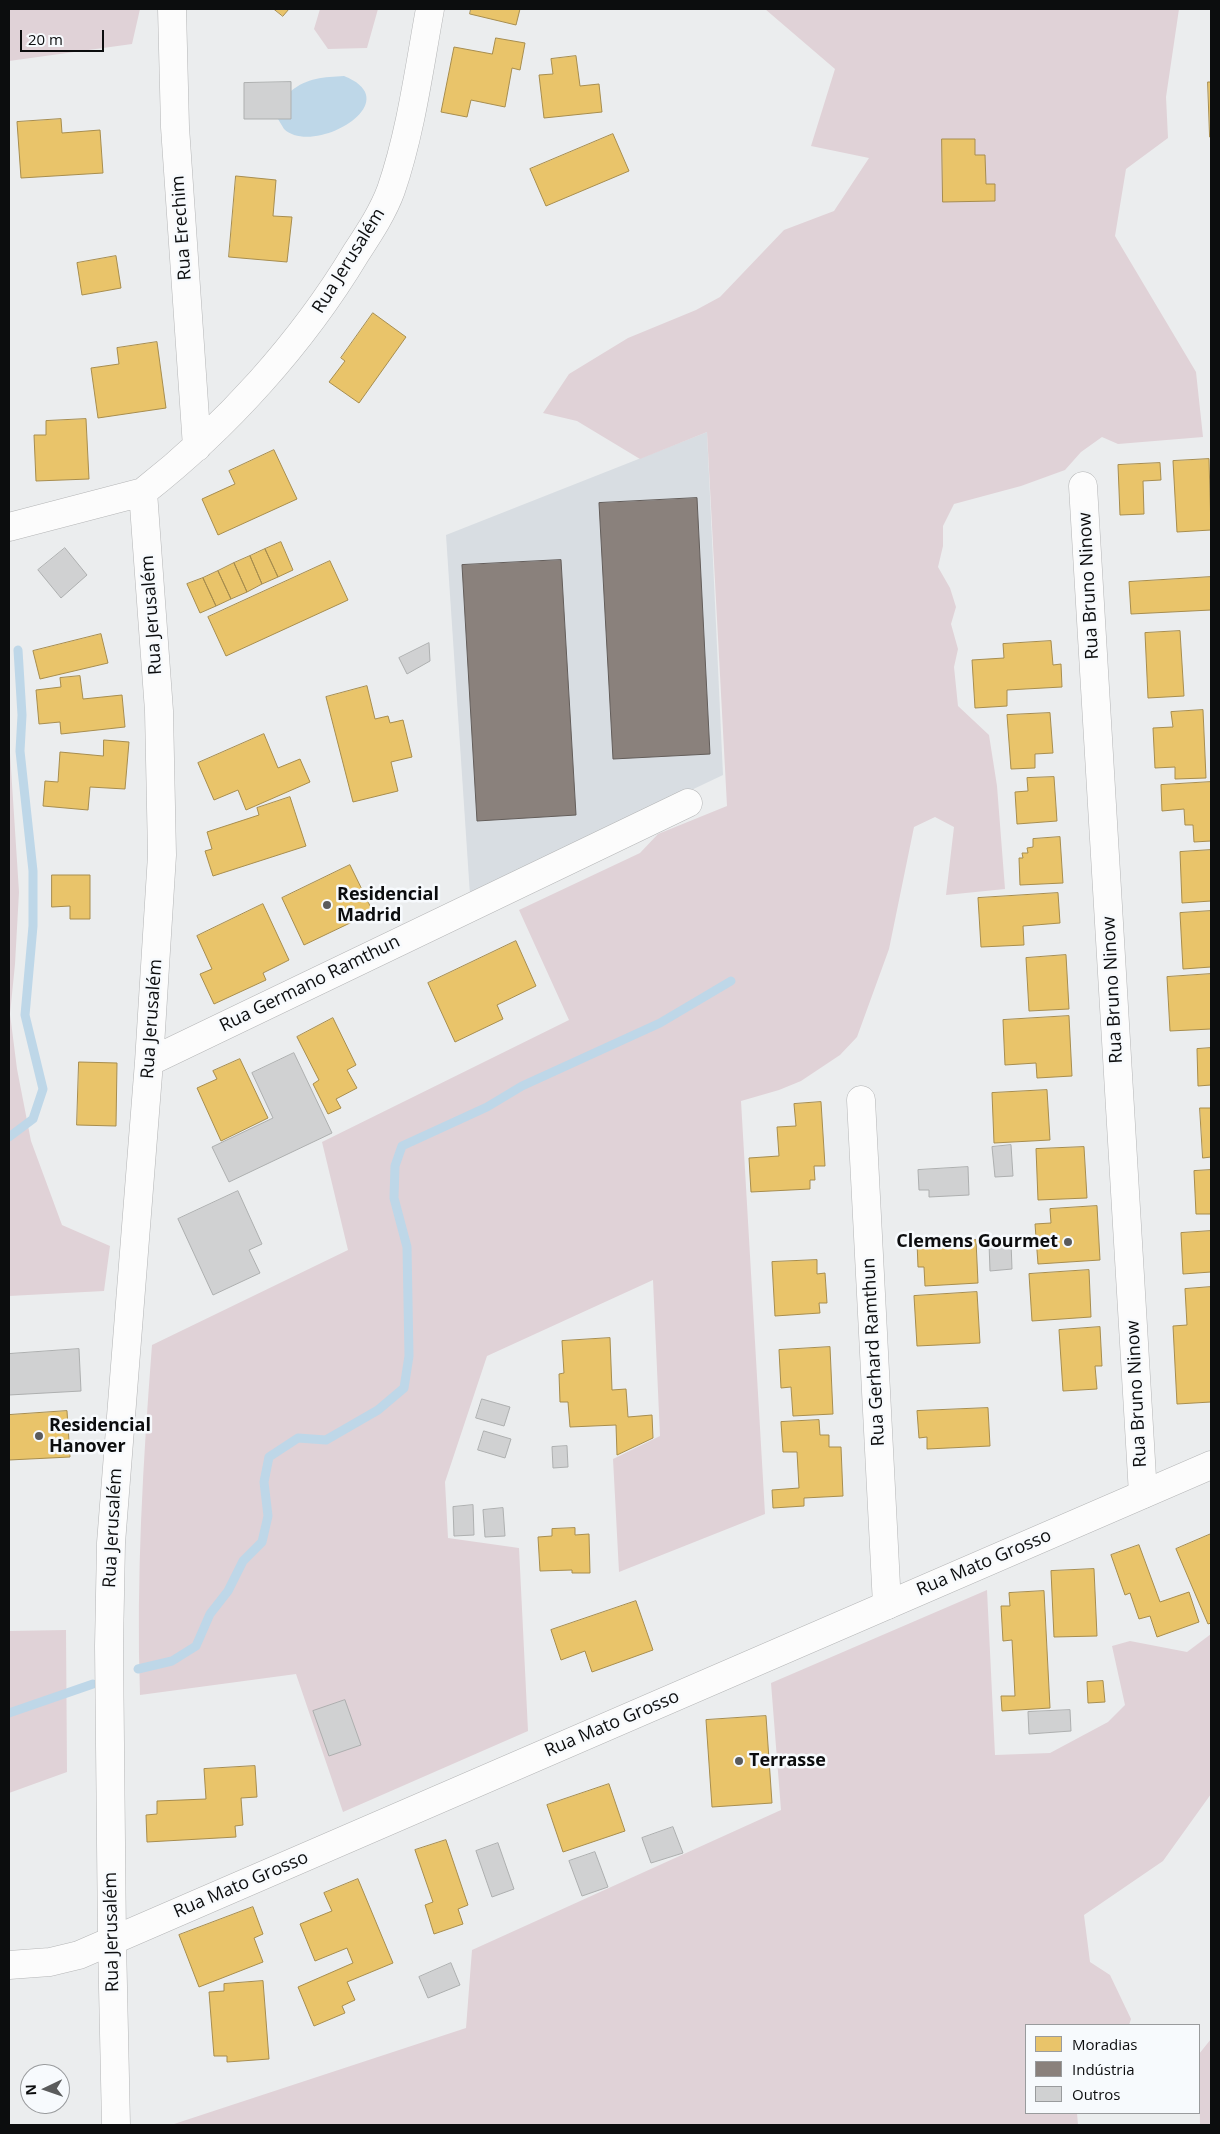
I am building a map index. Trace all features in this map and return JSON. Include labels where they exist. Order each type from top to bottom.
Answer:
[{"type":"street","name":"Rua Erechim","points":[[172,9],[175,127],[197,447]]},
{"type":"street","name":"Rua Jerusalém","points":[[116,2125],[109,1646],[111,1543],[158,937],[162,800],[159,712],[143,492],[197,447],[304,331],[336,288],[372,228],[390,191],[402,147],[430,9]]},
{"type":"street","name":"Rua Bruno Ninow","points":[[1083,486],[1143,1494]]},
{"type":"street","points":[[9,527],[143,492]]},
{"type":"street","name":"Rua Germano Ramthun","points":[[149,1062],[688,803]]},
{"type":"street","name":"Rua Gerhard Ramthun","points":[[861,1100],[887,1604]]},
{"type":"street","name":"Rua Mato Grosso","points":[[9,1965],[79,1955],[1211,1465]]},
{"type":"shaded area","points":[[9,9],[140,9],[132,44],[9,61]]},
{"type":"shaded area","points":[[320,9],[378,9],[367,48],[328,49],[314,29]]},
{"type":"shaded area","points":[[765,9],[1179,9],[1166,97],[1168,138],[1126,169],[1115,236],[1196,372],[1203,437],[1118,444],[1102,437],[1081,452],[1065,470],[1021,486],[954,504],[943,526],[943,546],[938,567],[950,588],[956,607],[951,624],[958,649],[954,667],[958,706],[989,735],[997,786],[1005,889],[946,895],[954,827],[935,817],[914,827],[889,949],[857,1037],[840,1055],[801,1081],[779,1090],[741,1101],[765,1514],[619,1572],[613,1459],[660,1436],[653,1280],[487,1356],[445,1482],[448,1538],[519,1548],[528,1731],[343,1812],[296,1674],[140,1695],[139,1607],[141,1520],[152,1345],[348,1250],[322,1142],[569,1020],[519,910],[640,853],[658,834],[727,806],[707,432],[640,459],[577,421],[543,413],[569,374],[628,338],[696,310],[720,297],[784,230],[834,211],[869,158],[811,146],[835,69]]},
{"type":"shaded area","points":[[707,432],[723,775],[470,895],[446,535]]},
{"type":"shaded area","points":[[10,753],[19,892],[10,1014],[17,1069],[31,1141],[62,1225],[110,1246],[104,1291],[9,1296]]},
{"type":"shaded area","points":[[987,1590],[995,1755],[1050,1753],[1108,1722],[1125,1705],[1112,1646],[1130,1641],[1187,1652],[1211,1634],[1211,1794],[1163,1861],[1084,1915],[1090,1962],[1110,1975],[1131,2019],[1129,2024],[1025,2024],[1025,2114],[1077,2114],[1078,2125],[171,2125],[466,2028],[472,1950],[781,1810],[771,1683]]},
{"type":"shaded area","points":[[66,1630],[67,1772],[9,1793],[9,1631]]},
{"type":"shaded area","points":[[1211,2039],[1211,2125],[1200,2125],[1200,2053]]},
{"type":"water","points":[[344,76],[362,87],[367,99],[362,112],[350,123],[333,131],[315,136],[298,136],[284,129],[278,119],[291,118],[291,91],[310,81]]},
{"type":"building: Moradias","points":[[274,9],[289,9],[283,16]]},
{"type":"building: Moradias","points":[[471,9],[520,9],[516,25],[470,14]]},
{"type":"building: Moradias","points":[[496,38],[525,43],[520,70],[512,68],[505,107],[471,100],[467,117],[441,112],[454,47],[492,54]]},
{"type":"building: Moradias","points":[[576,56],[580,86],[599,84],[602,112],[544,118],[539,75],[553,74],[551,59]]},
{"type":"building: Moradias","points":[[1208,82],[1211,82],[1211,137],[1210,137]]},
{"type":"building: Moradias","points":[[61,119],[62,133],[100,130],[103,173],[21,178],[17,122]]},
{"type":"building: Moradias","points":[[613,134],[629,171],[546,206],[530,169]]},
{"type":"building: Moradias","points":[[942,139],[975,139],[975,155],[985,155],[986,184],[995,184],[995,201],[943,202]]},
{"type":"building: Moradias","points":[[236,176],[276,180],[273,216],[292,217],[287,262],[229,257]]},
{"type":"building: Moradias","points":[[116,256],[121,288],[82,295],[77,263]]},
{"type":"building: Moradias","points":[[373,313],[406,337],[359,403],[329,382],[345,361],[341,358]]},
{"type":"building: Moradias","points":[[157,342],[166,408],[98,418],[91,368],[119,364],[117,348]]},
{"type":"building: Moradias","points":[[86,419],[89,479],[36,481],[34,435],[46,435],[46,421]]},
{"type":"building: Moradias","points":[[274,450],[297,499],[218,535],[202,499],[235,484],[229,471]]},
{"type":"building: Moradias","points":[[1209,459],[1211,530],[1177,532],[1173,461]]},
{"type":"building: Moradias","points":[[1160,463],[1161,480],[1143,481],[1144,514],[1120,515],[1118,465]]},
{"type":"building: Moradias","points":[[281,542],[293,570],[278,577],[265,549]]},
{"type":"building: Moradias","points":[[265,549],[278,577],[262,584],[250,556]]},
{"type":"building: Moradias","points":[[250,556],[262,584],[247,592],[234,563]]},
{"type":"building: Moradias","points":[[330,561],[348,600],[226,656],[208,617]]},
{"type":"building: Moradias","points":[[234,563],[247,592],[231,599],[218,571]]},
{"type":"building: Moradias","points":[[218,571],[231,599],[216,606],[203,578]]},
{"type":"building: Moradias","points":[[1211,577],[1211,610],[1131,614],[1129,582]]},
{"type":"building: Moradias","points":[[203,578],[216,606],[200,613],[187,584]]},
{"type":"building: Moradias","points":[[1180,631],[1184,696],[1148,698],[1145,633]]},
{"type":"building: Moradias","points":[[101,634],[108,663],[40,679],[33,651]]},
{"type":"building: Moradias","points":[[1051,641],[1053,665],[1061,664],[1062,687],[1007,690],[1007,706],[975,708],[972,660],[1004,658],[1003,644]]},
{"type":"building: Moradias","points":[[80,676],[83,699],[122,695],[125,727],[61,734],[60,722],[39,724],[36,690],[61,687],[60,678]]},
{"type":"building: Moradias","points":[[367,686],[375,719],[388,716],[390,723],[403,720],[412,757],[391,762],[398,791],[353,802],[326,697]]},
{"type":"building: Moradias","points":[[1203,710],[1206,778],[1175,779],[1175,767],[1155,768],[1153,728],[1173,727],[1171,712]]},
{"type":"building: Moradias","points":[[1050,713],[1053,753],[1035,754],[1035,768],[1011,769],[1007,715]]},
{"type":"building: Moradias","points":[[264,734],[278,768],[300,759],[310,782],[246,810],[238,790],[214,800],[198,763]]},
{"type":"building: Moradias","points":[[104,740],[129,742],[125,789],[90,787],[88,810],[43,806],[45,781],[58,782],[60,752],[103,756]]},
{"type":"building: Moradias","points":[[1054,777],[1057,821],[1017,824],[1015,792],[1028,791],[1027,778]]},
{"type":"building: Moradias","points":[[1211,782],[1211,841],[1194,842],[1193,825],[1185,825],[1184,809],[1162,811],[1161,785]]},
{"type":"building: Moradias","points":[[290,797],[306,846],[213,876],[205,851],[212,849],[207,832],[259,815],[257,808]]},
{"type":"building: Moradias","points":[[1060,837],[1063,883],[1020,885],[1019,858],[1023,858],[1022,853],[1028,853],[1027,848],[1033,847],[1033,839]]},
{"type":"building: Moradias","points":[[1211,850],[1211,901],[1182,903],[1180,852]]},
{"type":"building: Moradias","name":"Residencial Madrid","points":[[350,865],[373,912],[304,945],[282,898]]},
{"type":"building: Moradias","points":[[52,875],[90,875],[90,919],[70,919],[70,906],[52,907]]},
{"type":"building: Moradias","points":[[1058,893],[1060,923],[1023,926],[1024,945],[981,947],[978,898]]},
{"type":"building: Moradias","points":[[263,904],[289,960],[263,973],[266,980],[214,1004],[200,974],[212,969],[197,936]]},
{"type":"building: Moradias","points":[[1211,911],[1211,967],[1183,969],[1180,913]]},
{"type":"building: Moradias","points":[[516,941],[536,986],[497,1005],[503,1019],[455,1042],[428,983]]},
{"type":"building: Moradias","points":[[1066,955],[1069,1009],[1029,1011],[1026,958]]},
{"type":"building: Moradias","points":[[1211,974],[1211,1029],[1170,1031],[1167,977]]},
{"type":"building: Moradias","points":[[1069,1016],[1072,1076],[1037,1078],[1036,1063],[1005,1065],[1003,1020]]},
{"type":"building: Moradias","points":[[333,1018],[356,1065],[347,1070],[357,1088],[336,1099],[341,1108],[328,1114],[313,1084],[319,1080],[297,1037]]},
{"type":"building: Moradias","points":[[1211,1048],[1211,1085],[1198,1086],[1197,1049]]},
{"type":"building: Moradias","points":[[240,1059],[268,1118],[221,1141],[197,1088],[217,1079],[213,1071]]},
{"type":"building: Moradias","points":[[79,1062],[117,1063],[116,1126],[77,1125]]},
{"type":"building: Moradias","points":[[1047,1090],[1050,1140],[994,1143],[992,1093]]},
{"type":"building: Moradias","points":[[821,1102],[825,1166],[814,1166],[815,1180],[810,1180],[810,1189],[751,1192],[749,1158],[779,1156],[777,1127],[796,1126],[794,1104]]},
{"type":"building: Moradias","points":[[1200,1108],[1211,1108],[1211,1157],[1203,1158]]},
{"type":"building: Moradias","points":[[1084,1147],[1087,1198],[1038,1200],[1036,1149]]},
{"type":"building: Moradias","points":[[1211,1170],[1211,1214],[1196,1214],[1194,1171]]},
{"type":"building: Moradias","name":"Clemens Gourmet","points":[[1097,1206],[1100,1260],[1038,1264],[1035,1224],[1051,1223],[1050,1209]]},
{"type":"building: Moradias","points":[[1211,1231],[1211,1272],[1183,1274],[1181,1233]]},
{"type":"building: Moradias","points":[[976,1240],[978,1283],[925,1286],[924,1267],[918,1267],[917,1242]]},
{"type":"building: Moradias","points":[[817,1260],[817,1274],[825,1273],[827,1303],[819,1303],[820,1313],[775,1316],[772,1262]]},
{"type":"building: Moradias","points":[[1089,1270],[1091,1317],[1032,1321],[1029,1274]]},
{"type":"building: Moradias","points":[[1211,1287],[1211,1402],[1177,1404],[1173,1326],[1187,1325],[1185,1289]]},
{"type":"building: Moradias","points":[[977,1292],[980,1343],[917,1346],[914,1296]]},
{"type":"building: Moradias","points":[[1100,1327],[1102,1366],[1095,1366],[1097,1389],[1063,1391],[1059,1330]]},
{"type":"building: Moradias","points":[[610,1338],[612,1390],[626,1389],[628,1417],[652,1415],[653,1438],[617,1455],[616,1425],[570,1427],[568,1402],[560,1402],[559,1374],[564,1373],[562,1341]]},
{"type":"building: Moradias","points":[[830,1347],[833,1414],[793,1416],[791,1387],[781,1388],[779,1350]]},
{"type":"building: Moradias","points":[[988,1408],[990,1446],[927,1449],[927,1437],[919,1438],[917,1411]]},
{"type":"building: Moradias","name":"Residencial Hanover","points":[[67,1411],[70,1457],[9,1460],[9,1415]]},
{"type":"building: Moradias","points":[[819,1420],[820,1435],[829,1435],[829,1447],[841,1447],[843,1496],[804,1498],[804,1506],[773,1508],[772,1490],[799,1488],[797,1452],[783,1452],[781,1422]]},
{"type":"building: Moradias","points":[[575,1528],[575,1535],[589,1534],[590,1573],[572,1573],[572,1570],[540,1571],[538,1537],[552,1536],[552,1529]]},
{"type":"building: Moradias","points":[[1211,1534],[1211,1623],[1208,1624],[1176,1549]]},
{"type":"building: Moradias","points":[[1139,1545],[1160,1602],[1189,1592],[1199,1622],[1157,1637],[1150,1616],[1139,1619],[1130,1593],[1125,1595],[1111,1555]]},
{"type":"building: Moradias","points":[[1094,1569],[1097,1636],[1054,1637],[1051,1571]]},
{"type":"building: Moradias","points":[[1044,1591],[1050,1708],[1002,1711],[1001,1696],[1015,1696],[1012,1640],[1003,1641],[1001,1606],[1010,1606],[1009,1593]]},
{"type":"building: Moradias","points":[[636,1601],[653,1650],[592,1672],[585,1651],[561,1660],[551,1630]]},
{"type":"building: Moradias","points":[[1103,1681],[1105,1702],[1088,1703],[1087,1682]]},
{"type":"building: Moradias","name":"Terrasse","points":[[766,1716],[772,1803],[712,1807],[706,1720]]},
{"type":"building: Moradias","points":[[255,1766],[257,1797],[241,1798],[243,1825],[235,1826],[236,1837],[147,1842],[146,1815],[157,1814],[157,1801],[206,1799],[204,1769]]},
{"type":"building: Moradias","points":[[609,1784],[625,1831],[563,1852],[547,1805]]},
{"type":"building: Moradias","points":[[446,1840],[468,1905],[458,1909],[463,1924],[434,1934],[425,1905],[433,1902],[415,1850]]},
{"type":"building: Moradias","points":[[358,1879],[393,1963],[347,1982],[355,2000],[342,2006],[345,2013],[314,2026],[298,1987],[353,1963],[347,1948],[315,1961],[300,1924],[332,1911],[324,1893]]},
{"type":"building: Moradias","points":[[253,1907],[263,1934],[254,1938],[263,1962],[199,1987],[179,1935]]},
{"type":"building: Moradias","points":[[263,1981],[269,2059],[227,2062],[227,2056],[214,2056],[209,1992],[224,1991],[224,1984]]},
{"type":"building: Indústria","points":[[697,498],[710,754],[613,759],[599,503]]},
{"type":"building: Indústria","points":[[561,560],[576,815],[477,821],[462,565]]},
{"type":"building: Outros","points":[[291,82],[291,119],[244,119],[244,83]]},
{"type":"building: Outros","points":[[65,548],[87,575],[61,598],[38,570]]},
{"type":"building: Outros","points":[[429,643],[430,661],[407,674],[399,658]]},
{"type":"building: Outros","points":[[294,1053],[332,1133],[229,1182],[212,1147],[273,1118],[252,1073]]},
{"type":"building: Outros","points":[[1011,1145],[1013,1176],[995,1177],[992,1147]]},
{"type":"building: Outros","points":[[968,1167],[969,1195],[929,1197],[929,1190],[919,1190],[918,1170]]},
{"type":"building: Outros","points":[[238,1191],[262,1244],[249,1250],[260,1273],[213,1295],[178,1219]]},
{"type":"building: Outros","points":[[1011,1242],[1012,1269],[990,1271],[989,1243]]},
{"type":"building: Outros","points":[[79,1349],[81,1391],[9,1395],[9,1354]]},
{"type":"building: Outros","points":[[482,1399],[510,1407],[504,1426],[476,1418]]},
{"type":"building: Outros","points":[[484,1431],[511,1439],[505,1458],[478,1450]]},
{"type":"building: Outros","points":[[567,1446],[568,1467],[553,1468],[552,1447]]},
{"type":"building: Outros","points":[[473,1505],[474,1535],[454,1536],[453,1507]]},
{"type":"building: Outros","points":[[503,1508],[505,1536],[485,1537],[483,1510]]},
{"type":"building: Outros","points":[[345,1700],[361,1745],[329,1756],[313,1711]]},
{"type":"building: Outros","points":[[1070,1710],[1071,1731],[1029,1734],[1028,1712]]},
{"type":"building: Outros","points":[[673,1827],[683,1853],[651,1863],[642,1838]]},
{"type":"building: Outros","points":[[498,1843],[514,1889],[492,1897],[476,1851]]},
{"type":"building: Outros","points":[[595,1852],[608,1887],[582,1896],[569,1861]]},
{"type":"building: Outros","points":[[451,1963],[460,1985],[428,1998],[419,1977]]},
{"type":"waterway","points":[[9,1137],[33,1119],[43,1089],[25,1015],[33,926],[33,871],[20,751],[22,715],[18,650]]},
{"type":"waterway","points":[[138,1669],[172,1661],[196,1646],[210,1614],[228,1591],[243,1561],[262,1542],[268,1516],[264,1482],[269,1457],[298,1438],[326,1440],[378,1410],[404,1388],[409,1356],[407,1247],[394,1198],[395,1166],[402,1146],[487,1107],[522,1086],[660,1023],[731,981]]},
{"type":"waterway","points":[[9,1713],[93,1684]]},
{"type":"place","name":"Residencial Madrid","points":[[327,905]]},
{"type":"place","name":"Clemens Gourmet","points":[[1068,1242]]},
{"type":"place","name":"Residencial Hanover","points":[[39,1436]]},
{"type":"place","name":"Terrasse","points":[[739,1761]]}]
